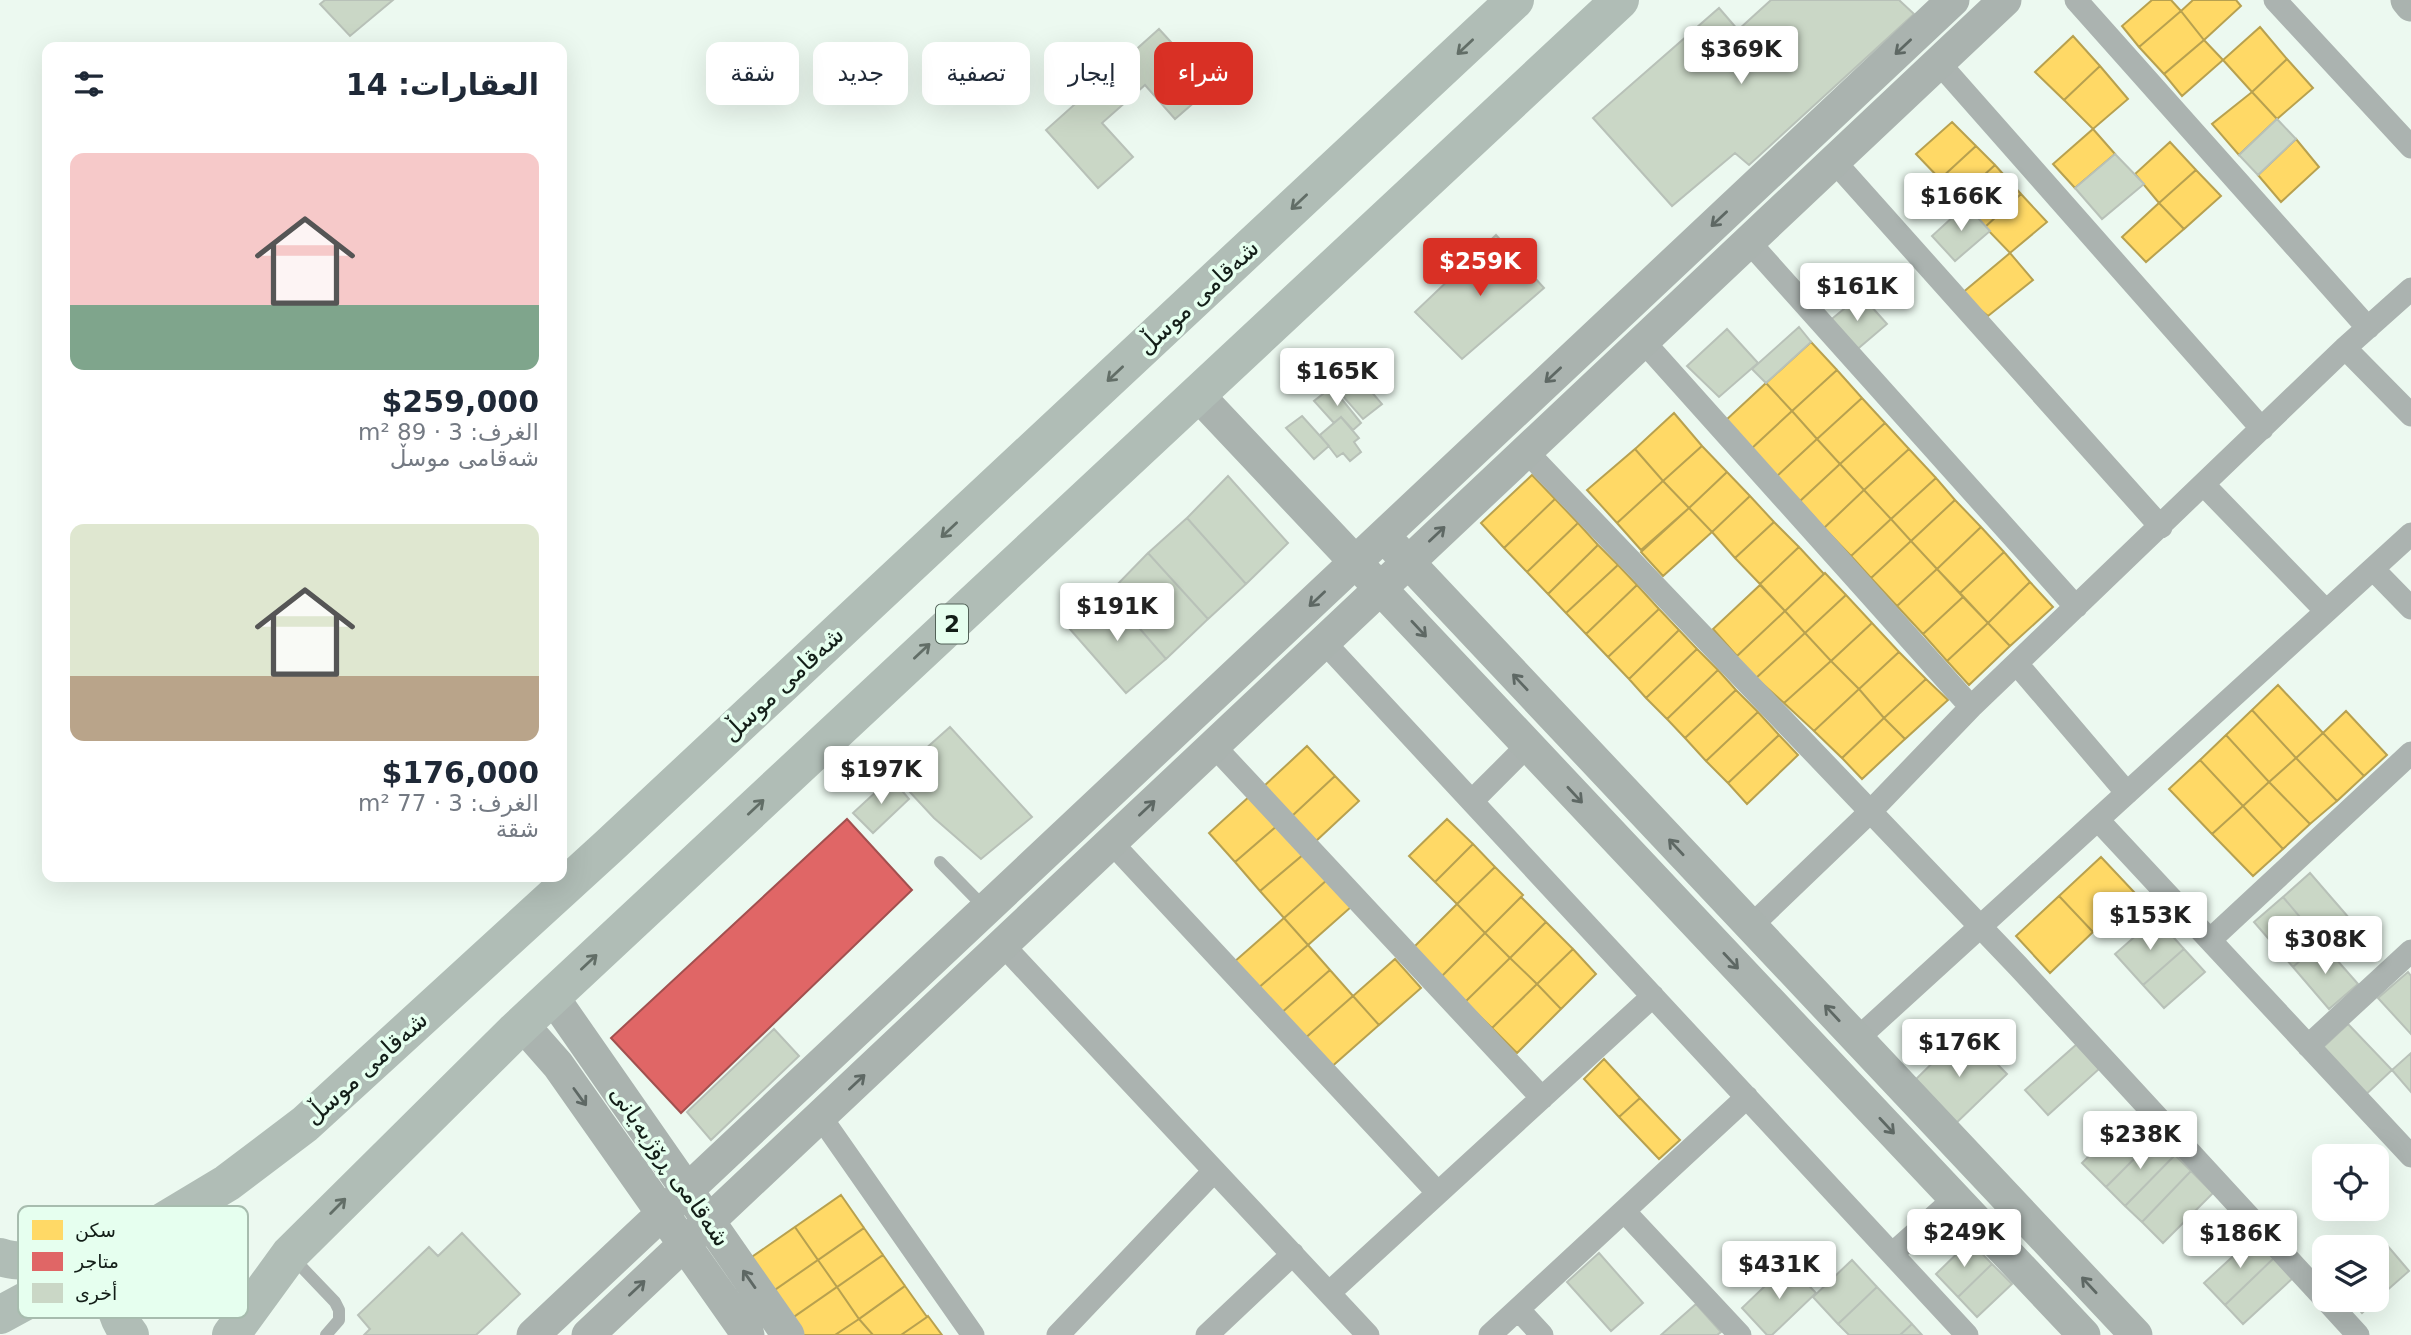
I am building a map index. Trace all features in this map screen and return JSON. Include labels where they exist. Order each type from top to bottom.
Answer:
[{"type":"highway","name":"2","points":[[248,1312],[290,1254],[522,1024],[1620,0]]},
{"type":"highway","name":"شەقامی موسڵ","points":[[188,1206],[227,1182],[305,1124],[370,1066],[1504,7]]},
{"type":"highway","points":[[179,1206],[227,1182]]},
{"type":"highway","points":[[200,1206],[227,1182]]},
{"type":"highway","points":[[248,1294],[290,1254]]},
{"type":"highway","points":[[0,1257],[18,1261]]},
{"type":"highway","points":[[120,1318],[130,1335]]},
{"type":"highway","points":[[204,1335],[222,1318]]},
{"type":"highway","name":"2","points":[[231,1335],[243,1318]]},
{"type":"street","points":[[533,1335],[1952,0]]},
{"type":"street","points":[[588,1335],[2005,0]]},
{"type":"street","points":[[2076,0],[2368,328]]},
{"type":"street","points":[[2275,0],[2411,147]]},
{"type":"street","points":[[2407,0],[2411,5]]},
{"type":"street","points":[[1938,63],[2262,429]]},
{"type":"street","points":[[1834,161],[2161,527]]},
{"type":"street","points":[[1757,184],[1781,211]]},
{"type":"street","points":[[1749,242],[2076,607]]},
{"type":"street","points":[[1751,926],[1870,812],[1971,707],[2345,348],[2411,289]]},
{"type":"street","points":[[1643,341],[1971,707]]},
{"type":"street","points":[[2345,348],[2411,415]]},
{"type":"street","points":[[1197,394],[2084,1335]]},
{"type":"street","points":[[1526,451],[1981,926],[2312,1285]]},
{"type":"street","points":[[2204,485],[2326,611]]},
{"type":"street","points":[[1857,1039],[2411,534]]},
{"type":"street","points":[[1383,535],[2136,1335]]},
{"type":"street","points":[[2373,569],[2411,608]]},
{"type":"street","points":[[1324,642],[1967,1335]]},
{"type":"street","points":[[2017,664],[2127,793]]},
{"type":"street","points":[[1472,801],[1528,745]]},
{"type":"street","points":[[1214,746],[1542,1098]]},
{"type":"street","points":[[2210,940],[2411,753]]},
{"type":"street","points":[[2098,820],[2308,1046],[2409,1150]]},
{"type":"street","points":[[1111,842],[1438,1193]]},
{"type":"street","points":[[1037,862],[1063,887]]},
{"type":"street","points":[[1003,944],[1368,1335]]},
{"type":"street","points":[[2308,1046],[2411,951]]},
{"type":"street","name":"شەقامی ڕۆژبەیانی","points":[[552,996],[585,1046],[676,1203]]},
{"type":"street","points":[[1329,1293],[1653,996]]},
{"type":"street","name":"شەقامی ڕۆژبەیانی","points":[[522,1024],[676,1203],[697,1232],[788,1335]]},
{"type":"street","points":[[558,1065],[585,1046]]},
{"type":"street","points":[[1490,1335],[1747,1097]]},
{"type":"street","points":[[820,1116],[973,1335]]},
{"type":"street","points":[[1927,1168],[1954,1142]]},
{"type":"street","points":[[1058,1335],[1214,1171]]},
{"type":"street","points":[[1892,1254],[1955,1198]]},
{"type":"street","points":[[1624,1211],[1740,1335]]},
{"type":"street","name":"شەقامی ڕۆژبەیانی","points":[[697,1232],[748,1335]]},
{"type":"street","points":[[1207,1335],[1293,1254]]},
{"type":"street","points":[[1518,1309],[1542,1335]]},
{"type":"street","points":[[2337,1312],[2358,1335]]},
{"type":"lane","points":[[940,862],[986,910]]},
{"type":"lane","points":[[290,1254],[335,1302],[339,1310],[339,1320],[326,1335]]},
{"type":"building: سكن","points":[[2152,0],[2171,0],[2181,11],[2139,47],[2122,26]]},
{"type":"building: سكن","points":[[2193,0],[2236,0],[2241,6],[2204,40],[2181,11]]},
{"type":"building: سكن","points":[[2181,11],[2204,40],[2164,74],[2139,47]]},
{"type":"building: سكن","points":[[2260,27],[2287,59],[2252,92],[2223,60]]},
{"type":"building: سكن","points":[[2073,36],[2100,66],[2064,100],[2035,72]]},
{"type":"building: سكن","points":[[2204,40],[2223,60],[2182,96],[2164,74]]},
{"type":"building: سكن","points":[[2287,59],[2313,88],[2277,119],[2252,92]]},
{"type":"building: سكن","points":[[2100,66],[2128,99],[2093,129],[2064,100]]},
{"type":"building: سكن","points":[[2252,92],[2277,119],[2239,155],[2212,124]]},
{"type":"building: سكن","points":[[1952,122],[1976,146],[1940,179],[1916,154]]},
{"type":"building: سكن","points":[[2093,129],[2115,154],[2075,188],[2053,164]]},
{"type":"building: سكن","points":[[2296,139],[2319,167],[2281,202],[2258,175]]},
{"type":"building: سكن","points":[[2170,142],[2196,170],[2159,203],[2135,174]]},
{"type":"building: سكن","points":[[1976,146],[1995,165],[1959,198],[1940,179]]},
{"type":"building: سكن","points":[[1995,165],[2021,194],[1985,227],[1959,198]]},
{"type":"building: سكن","points":[[2196,170],[2221,196],[2184,229],[2159,203]]},
{"type":"building: سكن","points":[[2021,194],[2047,222],[2010,253],[1985,227]]},
{"type":"building: سكن","points":[[2159,203],[2184,229],[2146,262],[2122,237]]},
{"type":"building: سكن","points":[[2010,253],[2033,280],[1988,316],[1961,294]]},
{"type":"building: سكن","points":[[1811,342],[1837,370],[1792,411],[1766,383]]},
{"type":"building: سكن","points":[[1837,370],[1862,398],[1817,439],[1792,411]]},
{"type":"building: سكن","points":[[1766,383],[1792,411],[1751,449],[1725,421]]},
{"type":"building: سكن","points":[[1862,398],[1885,423],[1840,464],[1817,439]]},
{"type":"building: سكن","points":[[1792,411],[1817,439],[1776,477],[1751,449]]},
{"type":"building: سكن","points":[[1674,413],[1702,446],[1663,481],[1635,449]]},
{"type":"building: سكن","points":[[1885,423],[1909,449],[1864,490],[1840,464]]},
{"type":"building: سكن","points":[[1817,439],[1840,464],[1800,501],[1776,477]]},
{"type":"building: سكن","points":[[1702,446],[1727,472],[1689,508],[1663,481]]},
{"type":"building: سكن","points":[[1635,449],[1663,481],[1617,523],[1587,490]]},
{"type":"building: سكن","points":[[1909,449],[1936,478],[1891,519],[1864,490]]},
{"type":"building: سكن","points":[[1840,464],[1864,490],[1824,528],[1800,501]]},
{"type":"building: سكن","points":[[1727,472],[1750,496],[1712,532],[1689,508]]},
{"type":"building: سكن","points":[[1532,475],[1555,499],[1504,548],[1481,523]]},
{"type":"building: سكن","points":[[1936,478],[1955,500],[1911,541],[1891,519]]},
{"type":"building: سكن","points":[[1663,481],[1689,508],[1641,550],[1617,523]]},
{"type":"building: سكن","points":[[1864,490],[1891,519],[1851,556],[1824,528]]},
{"type":"building: سكن","points":[[1750,496],[1774,522],[1735,558],[1712,532]]},
{"type":"building: سكن","points":[[1555,499],[1578,523],[1527,572],[1504,548]]},
{"type":"building: سكن","points":[[1955,500],[1981,527],[1937,569],[1911,541]]},
{"type":"building: سكن","points":[[1689,508],[1712,532],[1663,576],[1641,552]]},
{"type":"building: سكن","points":[[1891,519],[1911,541],[1871,578],[1851,556]]},
{"type":"building: سكن","points":[[1774,522],[1799,547],[1760,584],[1735,558]]},
{"type":"building: سكن","points":[[1578,523],[1598,545],[1548,594],[1527,572]]},
{"type":"building: سكن","points":[[1981,527],[2004,552],[1960,593],[1937,569]]},
{"type":"building: سكن","points":[[1911,541],[1937,569],[1897,606],[1871,578]]},
{"type":"building: سكن","points":[[1598,545],[1618,565],[1566,613],[1548,594]]},
{"type":"building: سكن","points":[[1799,547],[1824,574],[1785,611],[1760,584]]},
{"type":"building: سكن","points":[[2004,552],[2030,582],[1988,623],[1960,593]]},
{"type":"building: سكن","points":[[1618,565],[1637,585],[1586,634],[1566,613]]},
{"type":"building: سكن","points":[[1937,569],[1963,597],[1923,634],[1897,606]]},
{"type":"building: سكن","points":[[1825,573],[1846,595],[1805,633],[1785,611]]},
{"type":"building: سكن","points":[[2030,582],[2053,607],[2010,646],[1988,623]]},
{"type":"building: سكن","points":[[1637,585],[1659,609],[1608,657],[1586,634]]},
{"type":"building: سكن","points":[[1760,585],[1785,611],[1737,656],[1713,629]]},
{"type":"building: سكن","points":[[1846,595],[1872,623],[1831,661],[1805,633]]},
{"type":"building: سكن","points":[[1963,597],[1988,623],[1947,661],[1923,634]]},
{"type":"building: سكن","points":[[1659,609],[1679,630],[1629,679],[1608,657]]},
{"type":"building: سكن","points":[[1785,611],[1805,633],[1756,678],[1736,657]]},
{"type":"building: سكن","points":[[1872,623],[1899,652],[1859,689],[1831,661]]},
{"type":"building: سكن","points":[[1988,623],[2010,646],[1969,685],[1947,661]]},
{"type":"building: سكن","points":[[1679,630],[1697,649],[1646,698],[1629,679]]},
{"type":"building: سكن","points":[[1805,633],[1831,661],[1784,703],[1756,678]]},
{"type":"building: سكن","points":[[1697,649],[1718,670],[1667,719],[1646,698]]},
{"type":"building: سكن","points":[[1899,652],[1926,679],[1884,718],[1859,689]]},
{"type":"building: سكن","points":[[1831,661],[1859,689],[1814,731],[1784,703]]},
{"type":"building: سكن","points":[[1718,670],[1736,690],[1685,738],[1667,719]]},
{"type":"building: سكن","points":[[1926,679],[1948,700],[1905,739],[1884,718]]},
{"type":"building: سكن","points":[[2278,685],[2323,733],[2296,758],[2252,710]]},
{"type":"building: سكن","points":[[1859,689],[1884,718],[1842,758],[1814,731]]},
{"type":"building: سكن","points":[[1736,690],[1758,712],[1706,761],[1685,738]]},
{"type":"building: سكن","points":[[2252,710],[2296,758],[2269,782],[2226,735]]},
{"type":"building: سكن","points":[[2346,711],[2387,755],[2364,776],[2323,733]]},
{"type":"building: سكن","points":[[1758,712],[1779,735],[1728,783],[1706,761]]},
{"type":"building: سكن","points":[[1884,718],[1905,739],[1862,779],[1842,758]]},
{"type":"building: سكن","points":[[2323,733],[2364,776],[2337,801],[2296,758]]},
{"type":"building: سكن","points":[[1779,735],[1798,755],[1747,804],[1728,783]]},
{"type":"building: سكن","points":[[2226,735],[2269,782],[2243,806],[2200,760]]},
{"type":"building: سكن","points":[[1307,746],[1335,776],[1292,816],[1264,786]]},
{"type":"building: سكن","points":[[2296,758],[2337,801],[2310,824],[2269,782]]},
{"type":"building: سكن","points":[[2200,760],[2243,806],[2212,834],[2169,789]]},
{"type":"building: سكن","points":[[1335,776],[1359,801],[1316,841],[1292,816]]},
{"type":"building: سكن","points":[[2269,782],[2310,824],[2283,849],[2243,806]]},
{"type":"building: سكن","points":[[1251,795],[1278,825],[1235,862],[1209,833]]},
{"type":"building: سكن","points":[[2243,806],[2283,849],[2253,876],[2212,834]]},
{"type":"building: سكن","points":[[1447,819],[1473,844],[1435,882],[1409,856]]},
{"type":"building: سكن","points":[[1278,825],[1304,854],[1260,891],[1235,862]]},
{"type":"building: سكن","points":[[1473,844],[1495,867],[1457,904],[1435,882]]},
{"type":"building: سكن","points":[[1304,854],[1327,880],[1284,918],[1260,891]]},
{"type":"building: سكن","points":[[2101,857],[2134,892],[2093,932],[2059,896]]},
{"type":"building: سكن","points":[[1495,867],[1523,895],[1485,933],[1457,904]]},
{"type":"building: سكن","points":[[1327,880],[1351,907],[1308,945],[1284,918]]},
{"type":"building: سكن","points":[[2059,896],[2093,932],[2050,973],[2016,936]]},
{"type":"building: سكن","points":[[1521,897],[1546,922],[1510,958],[1485,933]]},
{"type":"building: سكن","points":[[1457,904],[1485,933],[1441,977],[1412,949]]},
{"type":"building: سكن","points":[[1284,918],[1308,945],[1257,989],[1234,962]]},
{"type":"building: سكن","points":[[1546,922],[1573,949],[1537,984],[1510,958]]},
{"type":"building: سكن","points":[[1485,933],[1510,958],[1465,1002],[1441,977]]},
{"type":"building: سكن","points":[[1308,945],[1330,970],[1280,1014],[1257,989]]},
{"type":"building: سكن","points":[[1573,949],[1596,974],[1561,1009],[1537,984]]},
{"type":"building: سكن","points":[[1510,958],[1537,984],[1492,1028],[1465,1002]]},
{"type":"building: سكن","points":[[1395,959],[1421,988],[1379,1025],[1353,996]]},
{"type":"building: سكن","points":[[1330,970],[1353,996],[1303,1040],[1280,1014]]},
{"type":"building: سكن","points":[[1537,984],[1561,1009],[1517,1053],[1492,1028]]},
{"type":"building: سكن","points":[[1353,996],[1379,1025],[1329,1069],[1303,1040]]},
{"type":"building: سكن","points":[[1604,1059],[1640,1098],[1619,1117],[1584,1079]]},
{"type":"building: سكن","points":[[1640,1098],[1680,1140],[1659,1159],[1619,1117]]},
{"type":"building: سكن","points":[[841,1195],[864,1228],[818,1260],[795,1227]]},
{"type":"building: سكن","points":[[795,1227],[818,1260],[766,1296],[743,1263]]},
{"type":"building: سكن","points":[[864,1228],[883,1255],[837,1287],[818,1260]]},
{"type":"building: سكن","points":[[883,1255],[905,1286],[859,1319],[837,1287]]},
{"type":"building: سكن","points":[[818,1260],[837,1287],[785,1323],[766,1296]]},
{"type":"building: سكن","points":[[428,1268],[440,1282],[447,1275],[456,1285],[451,1290],[472,1312],[449,1335],[384,1335],[390,1330],[378,1318]]},
{"type":"building: سكن","points":[[905,1286],[927,1317],[901,1335],[873,1335],[859,1319]]},
{"type":"building: سكن","points":[[837,1287],[859,1319],[835,1335],[793,1335],[785,1323]]},
{"type":"building: سكن","points":[[927,1317],[942,1335],[901,1335]]},
{"type":"building: سكن","points":[[859,1319],[873,1335],[835,1335]]},
{"type":"building: متاجر","points":[[847,819],[912,890],[681,1113],[611,1038]]},
{"type":"building: أخرى","points":[[325,0],[393,0],[350,36],[320,4]]},
{"type":"building: أخرى","points":[[1771,0],[1899,0],[1914,14],[1749,165],[1735,153],[1672,206],[1593,118],[1719,8],[1738,30]]},
{"type":"building: أخرى","points":[[1159,29],[1171,42],[1154,42],[1154,95],[1145,85],[1140,89],[1140,46]]},
{"type":"building: أخرى","points":[[1074,105],[1122,105],[1102,123],[1133,157],[1098,188],[1046,130]]},
{"type":"building: أخرى","points":[[1163,105],[1191,105],[1175,119]]},
{"type":"building: أخرى","points":[[2277,119],[2296,139],[2258,175],[2239,155]]},
{"type":"building: أخرى","points":[[2115,154],[2144,184],[2102,219],[2075,188]]},
{"type":"building: أخرى","points":[[1966,205],[1990,231],[1955,261],[1932,236]]},
{"type":"building: أخرى","points":[[1496,235],[1544,288],[1462,359],[1415,312]]},
{"type":"building: أخرى","points":[[1861,295],[1887,324],[1854,352],[1828,322]]},
{"type":"building: أخرى","points":[[1799,327],[1811,342],[1766,383],[1752,369]]},
{"type":"building: أخرى","points":[[1727,329],[1758,363],[1719,397],[1687,366]]},
{"type":"building: أخرى","points":[[1350,367],[1382,404],[1363,419],[1333,385]]},
{"type":"building: أخرى","points":[[1332,387],[1361,423],[1353,430],[1341,417],[1334,423],[1314,401]]},
{"type":"building: أخرى","points":[[1302,416],[1329,446],[1314,459],[1286,428]]},
{"type":"building: أخرى","points":[[1341,417],[1359,438],[1354,442],[1361,452],[1350,461],[1343,453],[1337,457],[1320,435]]},
{"type":"building: أخرى","points":[[1228,476],[1288,543],[1246,584],[1187,518]]},
{"type":"building: أخرى","points":[[1187,518],[1246,584],[1208,619],[1148,553]]},
{"type":"building: أخرى","points":[[1148,553],[1208,619],[1166,659],[1109,593]]},
{"type":"building: أخرى","points":[[1109,593],[1166,659],[1126,693],[1069,628]]},
{"type":"building: أخرى","points":[[950,727],[1032,817],[981,859],[934,818],[895,776]]},
{"type":"building: أخرى","points":[[891,778],[909,799],[873,833],[853,813]]},
{"type":"building: أخرى","points":[[2310,873],[2349,918],[2321,942],[2283,897]]},
{"type":"building: أخرى","points":[[2283,897],[2321,942],[2293,967],[2254,922]]},
{"type":"building: أخرى","points":[[2156,918],[2184,949],[2143,985],[2115,954]]},
{"type":"building: أخرى","points":[[2321,942],[2358,984],[2329,1009],[2293,967]]},
{"type":"building: أخرى","points":[[2184,949],[2205,972],[2164,1008],[2143,985]]},
{"type":"building: أخرى","points":[[2408,972],[2411,976],[2411,1034],[2378,998]]},
{"type":"building: أخرى","points":[[2348,1024],[2392,1070],[2362,1098],[2318,1052]]},
{"type":"building: أخرى","points":[[774,1029],[799,1056],[711,1140],[687,1112]]},
{"type":"building: أخرى","points":[[1965,1031],[2007,1074],[1952,1127],[1911,1084]]},
{"type":"building: أخرى","points":[[2077,1044],[2099,1069],[2048,1115],[2025,1090]]},
{"type":"building: أخرى","points":[[2411,1053],[2411,1092],[2392,1070]]},
{"type":"building: أخرى","points":[[2132,1113],[2156,1137],[2106,1187],[2082,1163]]},
{"type":"building: أخرى","points":[[2156,1137],[2175,1155],[2125,1206],[2106,1187]]},
{"type":"building: أخرى","points":[[2175,1155],[2191,1171],[2142,1222],[2125,1206]]},
{"type":"building: أخرى","points":[[2191,1171],[2213,1193],[2163,1243],[2142,1222]]},
{"type":"building: أخرى","points":[[462,1233],[520,1294],[476,1335],[364,1335],[370,1329],[358,1315],[429,1247],[438,1256]]},
{"type":"building: أخرى","points":[[2255,1236],[2275,1257],[2225,1305],[2204,1283]]},
{"type":"building: أخرى","points":[[1970,1241],[1992,1264],[1958,1297],[1936,1274]]},
{"type":"building: أخرى","points":[[2389,1248],[2409,1271],[2389,1289]]},
{"type":"building: أخرى","points":[[1599,1253],[1643,1303],[1611,1331],[1567,1282]]},
{"type":"building: أخرى","points":[[2275,1257],[2294,1277],[2243,1324],[2225,1305]]},
{"type":"building: أخرى","points":[[1852,1260],[1877,1287],[1838,1324],[1813,1297]]},
{"type":"building: أخرى","points":[[1788,1264],[1816,1293],[1772,1335],[1767,1335],[1742,1308]]},
{"type":"building: أخرى","points":[[1992,1264],[2012,1284],[1977,1317],[1958,1297]]},
{"type":"building: أخرى","points":[[1877,1287],[1912,1324],[1900,1335],[1849,1335],[1838,1324]]},
{"type":"building: أخرى","points":[[1696,1304],[1721,1332],[1717,1335],[1661,1335]]},
{"type":"building: أخرى","points":[[1912,1324],[1922,1335],[1900,1335]]}]
